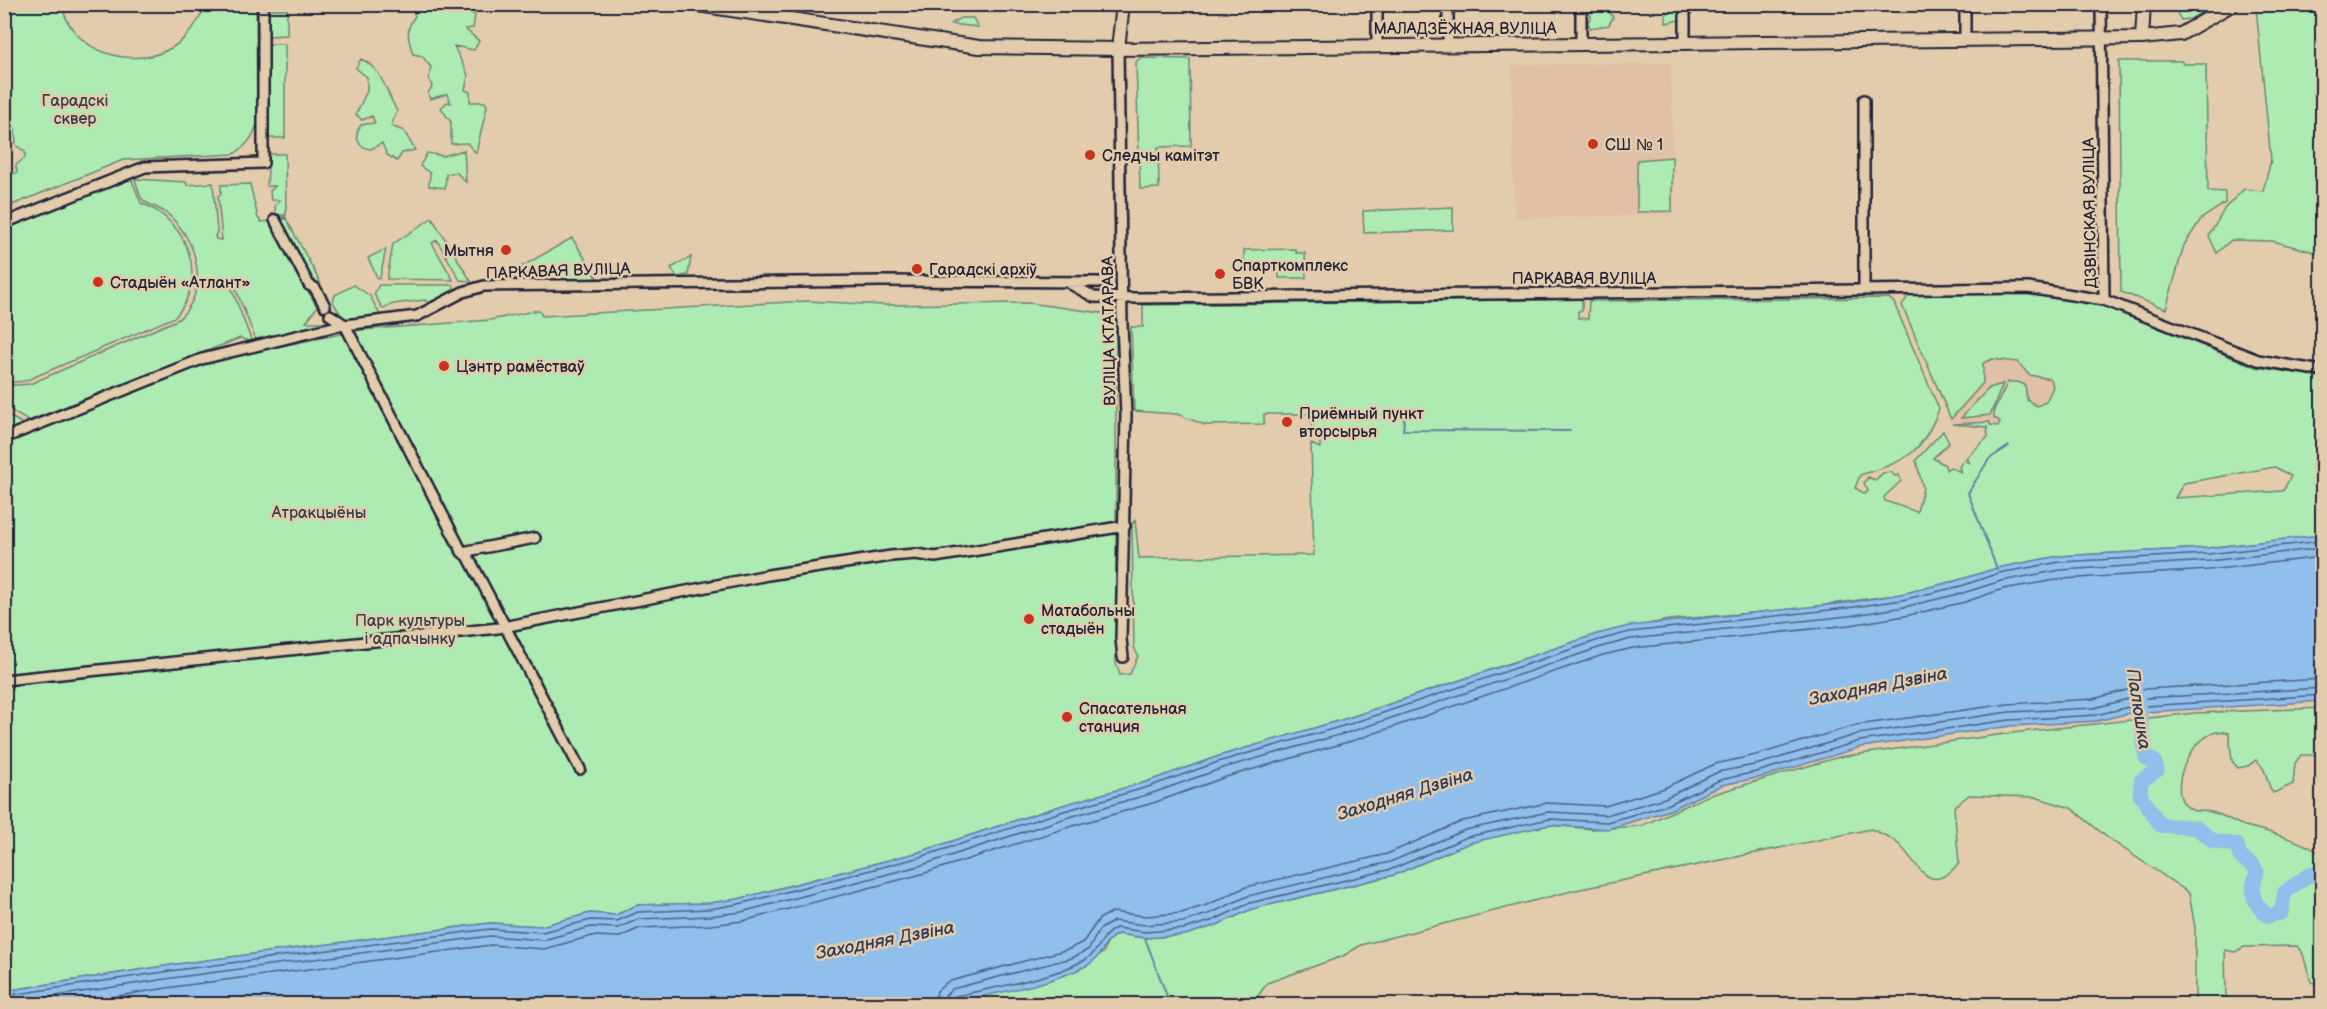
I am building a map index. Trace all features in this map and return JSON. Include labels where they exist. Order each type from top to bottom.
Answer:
[{"type":"street","points":[[4,224],[145,167],[263,163],[263,4]]},
{"type":"street","name":"МАЛАДЗЁЖНАЯ ВУЛІЦА","points":[[691,4],[979,46],[1118,49],[2142,39],[2181,34],[2233,4]]},
{"type":"street","name":"ВУЛІЦА КТАТАРАВА","points":[[1123,4],[1118,49],[1126,415],[1121,639],[1123,657]]},
{"type":"street","points":[[1377,4],[1377,45]]},
{"type":"street","points":[[1448,4],[1448,46]]},
{"type":"street","points":[[1581,4],[1581,44]]},
{"type":"street","points":[[1685,4],[1685,44]]},
{"type":"street","points":[[1965,4],[1965,40]]},
{"type":"street","name":"ДЗВІНСКАЯ ВУЛІЦА","points":[[2101,4],[2104,300],[2258,360],[2322,371]]},
{"type":"street","points":[[2142,39],[2144,4]]},
{"type":"street","points":[[1864,100],[1864,291]]},
{"type":"street","points":[[275,220],[309,285],[315,288],[328,311],[345,325],[462,552],[469,558],[507,627],[580,769]]},
{"type":"street","name":"ПАРКАВАЯ ВУЛІЦА","points":[[4,438],[202,359],[345,325],[417,316],[463,292],[484,286],[882,281],[1103,282]]},
{"type":"street","name":"ПАРКАВАЯ ВУЛІЦА","points":[[1067,282],[1087,295],[1123,298],[2028,288],[2104,300]]},
{"type":"street","points":[[4,680],[507,627],[768,576],[891,556],[916,554],[935,557],[1125,526]]},
{"type":"street","points":[[462,552],[536,538]]},
{"type":"shaded area","name":"СШ № 1","points":[[1671,63],[1674,214],[1514,219],[1512,65]]},
{"type":"shaded area","points":[[2004,351],[2088,372],[2072,428],[1952,424],[1941,382]]},
{"type":"green space","points":[[2173,4],[2214,5],[2190,19],[2181,20]]},
{"type":"green space","name":"Гарадскі сквер","points":[[4,5],[62,5],[68,22],[91,46],[123,57],[140,57],[157,54],[179,43],[193,28],[207,5],[256,5],[257,124],[251,138],[234,154],[123,160],[12,205],[5,196],[5,174],[17,173],[16,165],[25,158],[25,152],[16,145],[15,128],[5,128]]},
{"type":"green space","points":[[412,5],[453,5],[475,15],[473,28],[465,29],[479,41],[474,50],[454,46],[468,75],[465,90],[470,92],[470,102],[485,102],[487,106],[476,153],[467,143],[451,144],[451,122],[441,108],[447,102],[451,103],[447,94],[430,99],[428,93],[432,87],[429,78],[431,67],[422,56],[413,54],[409,39],[410,25],[415,16]]},
{"type":"green space","points":[[1588,5],[1603,5],[1613,17],[1609,25],[1590,28],[1588,22],[1591,17]]},
{"type":"green space","points":[[1666,5],[1682,5],[1683,19],[1666,23]]},
{"type":"green space","points":[[2260,5],[2322,5],[2322,254],[2272,241],[2231,240],[2217,253],[2209,236],[2225,208],[2244,189],[2263,191],[2271,160],[2256,7]]},
{"type":"green space","points":[[269,9],[287,9],[287,35],[268,36]]},
{"type":"green space","points":[[960,18],[973,18],[978,27],[951,24]]},
{"type":"green space","points":[[268,44],[285,44],[285,138],[268,138]]},
{"type":"green space","points":[[1140,58],[1190,59],[1191,146],[1158,147],[1159,188],[1140,189],[1136,62]]},
{"type":"green space","points":[[361,59],[379,74],[397,111],[391,126],[404,131],[415,150],[402,153],[397,161],[387,155],[382,143],[371,149],[358,141],[357,133],[361,125],[375,123],[372,116],[362,120],[356,114],[367,91],[367,77],[356,68]]},
{"type":"green space","points":[[2119,61],[2181,61],[2183,64],[2206,64],[2208,191],[2225,192],[2225,203],[2201,219],[2184,245],[2166,309],[2121,292]]},
{"type":"green space","points":[[464,150],[466,182],[456,172],[446,174],[445,188],[429,186],[430,173],[420,166],[427,153],[443,156]]},
{"type":"green space","points":[[269,154],[285,154],[286,216],[280,221],[284,215],[276,214],[275,206],[280,200],[271,200],[270,191],[275,186],[267,186]]},
{"type":"green space","points":[[1672,157],[1672,211],[1637,212],[1637,160]]},
{"type":"green space","name":"Стадыён «Атлант»","points":[[131,178],[141,203],[157,211],[171,222],[188,252],[192,268],[191,285],[185,302],[175,317],[25,381],[5,383],[5,229]]},
{"type":"green space","points":[[135,179],[186,182],[187,185],[213,183],[217,232],[215,236],[216,239],[222,240],[218,196],[221,194],[221,185],[250,184],[258,218],[261,222],[271,221],[271,226],[317,307],[306,322],[325,322],[326,324],[256,340],[234,285],[231,287],[252,342],[240,338],[28,421],[5,407],[4,386],[30,384],[179,319],[194,295],[197,268],[188,241],[181,228],[168,214],[143,200]]},
{"type":"green space","points":[[1453,207],[1453,230],[1364,233],[1363,211]]},
{"type":"green space","points":[[286,218],[320,282],[311,283],[279,222]]},
{"type":"green space","points":[[432,218],[471,281],[460,280],[437,240],[432,243],[453,280],[387,279],[393,244]]},
{"type":"green space","points":[[572,238],[598,279],[498,280]]},
{"type":"green space","points":[[386,249],[380,278],[378,279],[368,258]]},
{"type":"green space","points":[[1296,249],[1296,253],[1305,253],[1306,278],[1279,278],[1279,265],[1244,266],[1244,250]]},
{"type":"green space","points":[[691,257],[688,275],[677,277],[671,268]]},
{"type":"green space","points":[[354,285],[370,296],[381,317],[345,322],[333,302],[335,295]]},
{"type":"green space","points":[[379,285],[453,285],[454,288],[452,294],[430,305],[425,300],[393,304],[383,309],[374,294]]},
{"type":"green space","name":"Парк культуры і адпачынку","points":[[2028,292],[2105,307],[2256,367],[2322,377],[2322,535],[2207,548],[2059,556],[1997,568],[1901,594],[1796,609],[1669,620],[1597,634],[1348,718],[1219,756],[1146,782],[1063,805],[916,853],[738,899],[709,903],[637,905],[616,915],[590,913],[541,926],[489,923],[177,964],[5,991],[5,444],[220,358],[361,330],[490,320],[539,310],[542,316],[807,301],[884,305],[1029,303],[1116,315],[1116,663],[1120,675],[1130,674],[1138,656],[1134,647],[1132,524],[1135,520],[1139,558],[1314,555],[1311,444],[1320,448],[1320,437],[1312,436],[1311,414],[1264,414],[1264,424],[1205,425],[1177,414],[1134,411],[1131,327],[1143,327],[1143,305],[1582,299],[1582,311],[1578,311],[1578,318],[1588,319],[1589,301],[1889,298],[1894,303],[1939,409],[1926,437],[1910,454],[1889,465],[1860,475],[1855,488],[1865,494],[1868,491],[1864,483],[1868,477],[1875,480],[1883,473],[1891,472],[1895,476],[1899,475],[1901,481],[1884,497],[1885,501],[1917,512],[1923,488],[1916,460],[1943,431],[1949,443],[1933,458],[1945,465],[1946,470],[1950,467],[1961,472],[1959,467],[1963,460],[1970,463],[1966,458],[1988,437],[1987,427],[1952,424],[1990,422],[1990,425],[1998,426],[2000,421],[1994,418],[1994,410],[2008,382],[2025,385],[2027,400],[2037,406],[2046,402],[2053,387],[2051,379],[2029,375],[2018,362],[1992,359],[1983,363],[1983,383],[1951,419],[1902,305],[1909,295]],"holes":[[[2275,467],[2291,476],[2283,491],[2175,498],[2184,483]]]},
{"type":"green space","points":[[2003,384],[1990,415],[1961,418],[1989,388]]},
{"type":"green space","points":[[4,413],[21,423],[21,425],[5,432]]},
{"type":"green space","points":[[2322,708],[2322,755],[2301,755],[2295,763],[2293,784],[2273,793],[2260,764],[2256,760],[2248,766],[2238,768],[2232,761],[2229,733],[2217,732],[2206,737],[2196,746],[2182,771],[2180,784],[2181,797],[2186,806],[2192,810],[2215,813],[2241,825],[2295,841],[2322,854],[2320,985],[2311,982],[2303,954],[2297,946],[2244,947],[2235,952],[2225,950],[2226,1004],[2195,1004],[2195,928],[2189,893],[2108,838],[2071,808],[2035,797],[1969,795],[1954,807],[1959,863],[1948,874],[1939,878],[1931,878],[1924,874],[1896,842],[1871,829],[1576,890],[1361,945],[1343,956],[1267,983],[1256,999],[1260,1004],[946,1004],[1052,979],[1103,953],[1109,939],[1118,934],[1145,938],[1185,935],[1217,925],[1252,909],[1394,875],[1469,843],[1531,828],[1549,825],[1593,829],[1641,826],[1707,796],[1839,757],[2012,733],[2195,713]]},
{"type":"water","name":"Заходняя Дзвіна","points":[[2322,535],[2322,701],[2130,713],[2097,721],[2011,726],[1861,747],[1762,777],[1722,785],[1670,810],[1608,829],[1549,825],[1469,843],[1394,875],[1252,909],[1217,925],[1185,935],[1145,938],[1118,934],[1109,940],[1092,963],[1070,973],[1018,989],[946,1004],[5,1004],[5,991],[177,964],[490,923],[541,926],[590,913],[616,915],[637,905],[709,903],[738,899],[916,853],[1063,805],[1146,782],[1219,756],[1348,718],[1597,634],[1629,626],[1846,603],[1901,594],[1997,568],[2059,556],[2207,548]]},
{"type":"waterway","points":[[1405,412],[1403,430],[1570,431]]},
{"type":"waterway","points":[[1997,569],[1968,493],[1989,459],[2009,446]]},
{"type":"waterway","name":"Палюшка","points":[[2137,694],[2146,758],[2154,761],[2157,770],[2141,781],[2140,794],[2160,825],[2197,828],[2213,841],[2237,845],[2240,857],[2254,866],[2257,873],[2254,897],[2268,916],[2281,913],[2285,892],[2307,876],[2320,872],[2322,876]]},
{"type":"waterway","points":[[1145,938],[1170,1004]]},
{"type":"place","name":"СШ № 1","points":[[1593,144]]},
{"type":"place","name":"Следчы камітэт","points":[[1090,155]]},
{"type":"place","name":"Мытня","points":[[506,250]]},
{"type":"place","name":"Гарадскі архіў","points":[[917,269]]},
{"type":"place","name":"Спарткомплекс БВК","points":[[1220,274]]},
{"type":"place","name":"Стадыён «Атлант»","points":[[98,282]]},
{"type":"place","name":"Цэнтр рамёстваў","points":[[444,366]]},
{"type":"place","name":"Приёмный пункт вторсырья","points":[[1287,422]]},
{"type":"place","name":"Матабольны стадыён","points":[[1029,619]]},
{"type":"place","name":"Спасательная станция","points":[[1067,717]]},
{"type":"park label","name":"Атракцыёны","points":[[319,512]]}]
